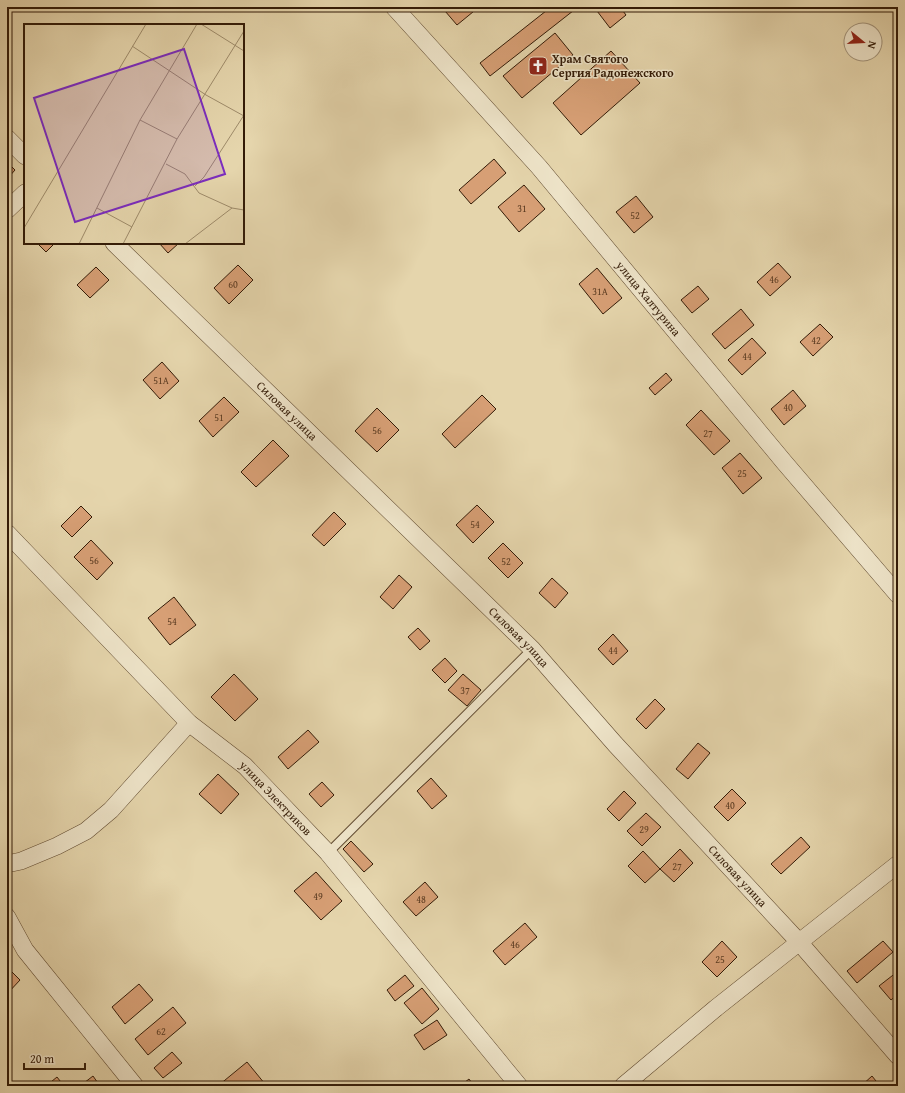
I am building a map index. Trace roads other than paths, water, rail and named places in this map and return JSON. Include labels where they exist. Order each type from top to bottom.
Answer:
[{"type":"street","name":"улица Халтурина","points":[[394,7],[539,167],[784,462],[898,595]]},
{"type":"street","points":[[7,138],[24,155]]},
{"type":"street","points":[[7,210],[24,194]]},
{"type":"street","name":"Силовая улица","points":[[115,244],[532,649],[615,744],[799,942],[898,1056]]},
{"type":"street","name":"улица Электриков","points":[[7,533],[189,723],[245,766],[328,853],[519,1086]]},
{"type":"street","points":[[7,864],[21,861],[57,846],[86,831],[111,810],[189,723]]},
{"type":"street","points":[[623,1086],[716,1008],[898,864]]},
{"type":"street","points":[[7,917],[25,950],[135,1086]]},
{"type":"lane","points":[[328,853],[532,649]]},
{"type":"place","name":"Храм Святого Сергия Радонежского","points":[[538,66]]}]
